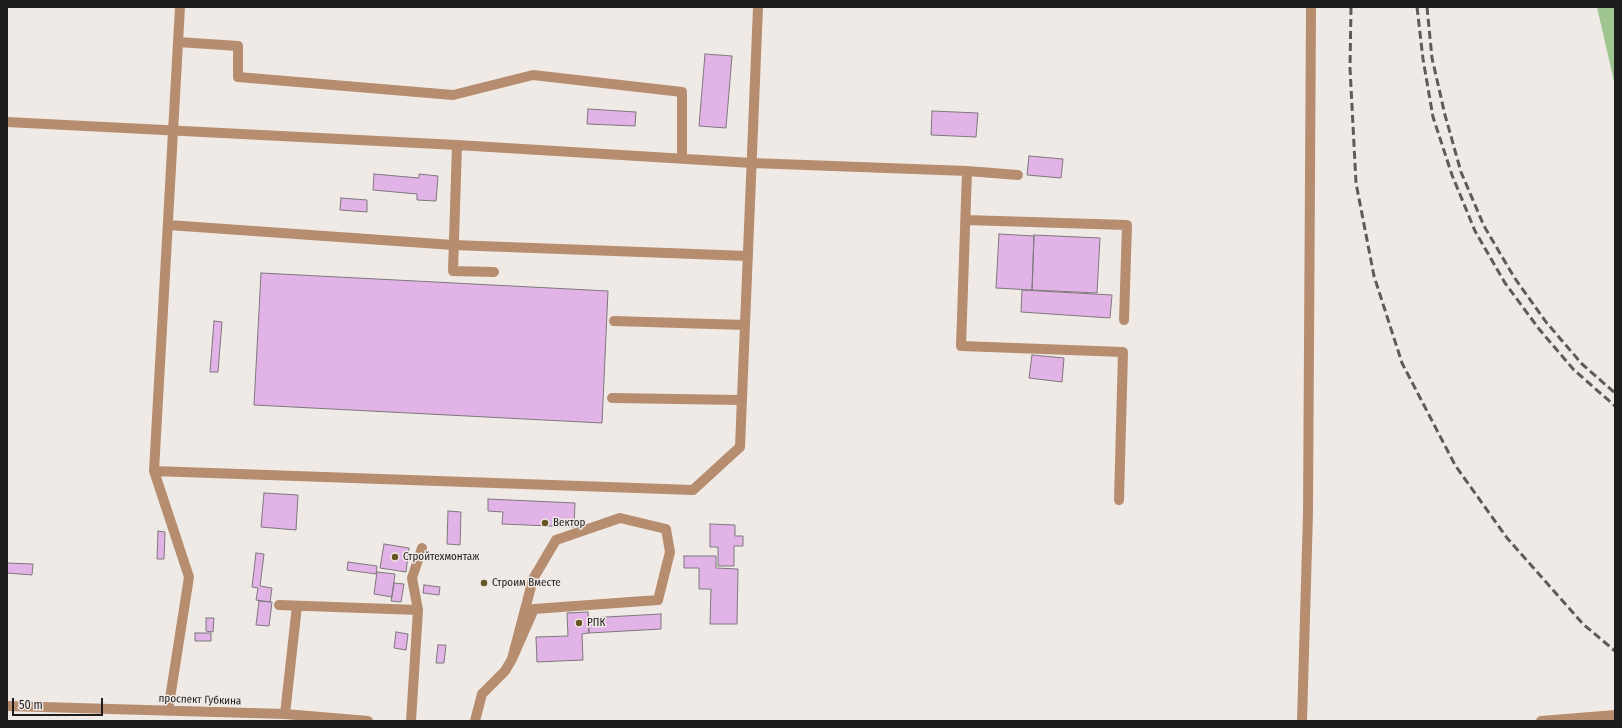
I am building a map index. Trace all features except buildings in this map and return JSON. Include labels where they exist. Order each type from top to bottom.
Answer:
[{"type":"street","points":[[168,711],[190,577],[154,471],[180,7]]},
{"type":"street","points":[[154,471],[693,490],[740,447],[758,7]]},
{"type":"street","points":[[1302,721],[1308,513],[1311,7]]},
{"type":"street","points":[[178,42],[238,46],[238,77],[453,95],[533,75],[682,92],[682,158]]},
{"type":"street","points":[[7,122],[457,145],[752,163],[967,171],[1018,176]]},
{"type":"street","points":[[457,145],[453,271],[494,272]]},
{"type":"street","points":[[967,171],[961,346],[1123,352],[1119,500]]},
{"type":"street","points":[[966,220],[1127,225],[1124,320]]},
{"type":"street","points":[[168,225],[453,245],[748,256]]},
{"type":"street","points":[[614,321],[745,325]]},
{"type":"street","points":[[612,398],[742,400]]},
{"type":"street","points":[[475,721],[482,694],[505,670],[512,659],[534,609],[658,600],[670,552],[666,529],[620,518],[556,540],[533,579],[512,659]]},
{"type":"street","points":[[411,721],[418,610],[412,578],[422,548]]},
{"type":"street","points":[[279,605],[418,610]]},
{"type":"street","points":[[285,714],[296,606]]},
{"type":"street","name":"проспект Губкина","points":[[7,706],[285,714],[368,721]]},
{"type":"street","points":[[1541,721],[1615,715]]},
{"type":"green space","points":[[1597,7],[1615,7],[1615,86]]},
{"type":"railway","points":[[1351,7],[1350,68],[1356,183],[1374,276],[1402,363],[1455,465],[1507,538],[1583,624],[1615,651]]},
{"type":"railway","points":[[1417,7],[1423,59],[1433,117],[1452,175],[1475,231],[1505,283],[1539,329],[1574,370],[1615,406]]},
{"type":"railway","points":[[1427,7],[1432,58],[1445,115],[1461,172],[1484,226],[1514,277],[1546,322],[1582,364],[1615,393]]},
{"type":"place","name":"Вектор","points":[[545,523]]},
{"type":"place","name":"Стройтехмонтаж","points":[[395,557]]},
{"type":"place","name":"Строим Вместе","points":[[484,583]]},
{"type":"place","name":"РПК","points":[[579,623]]}]
